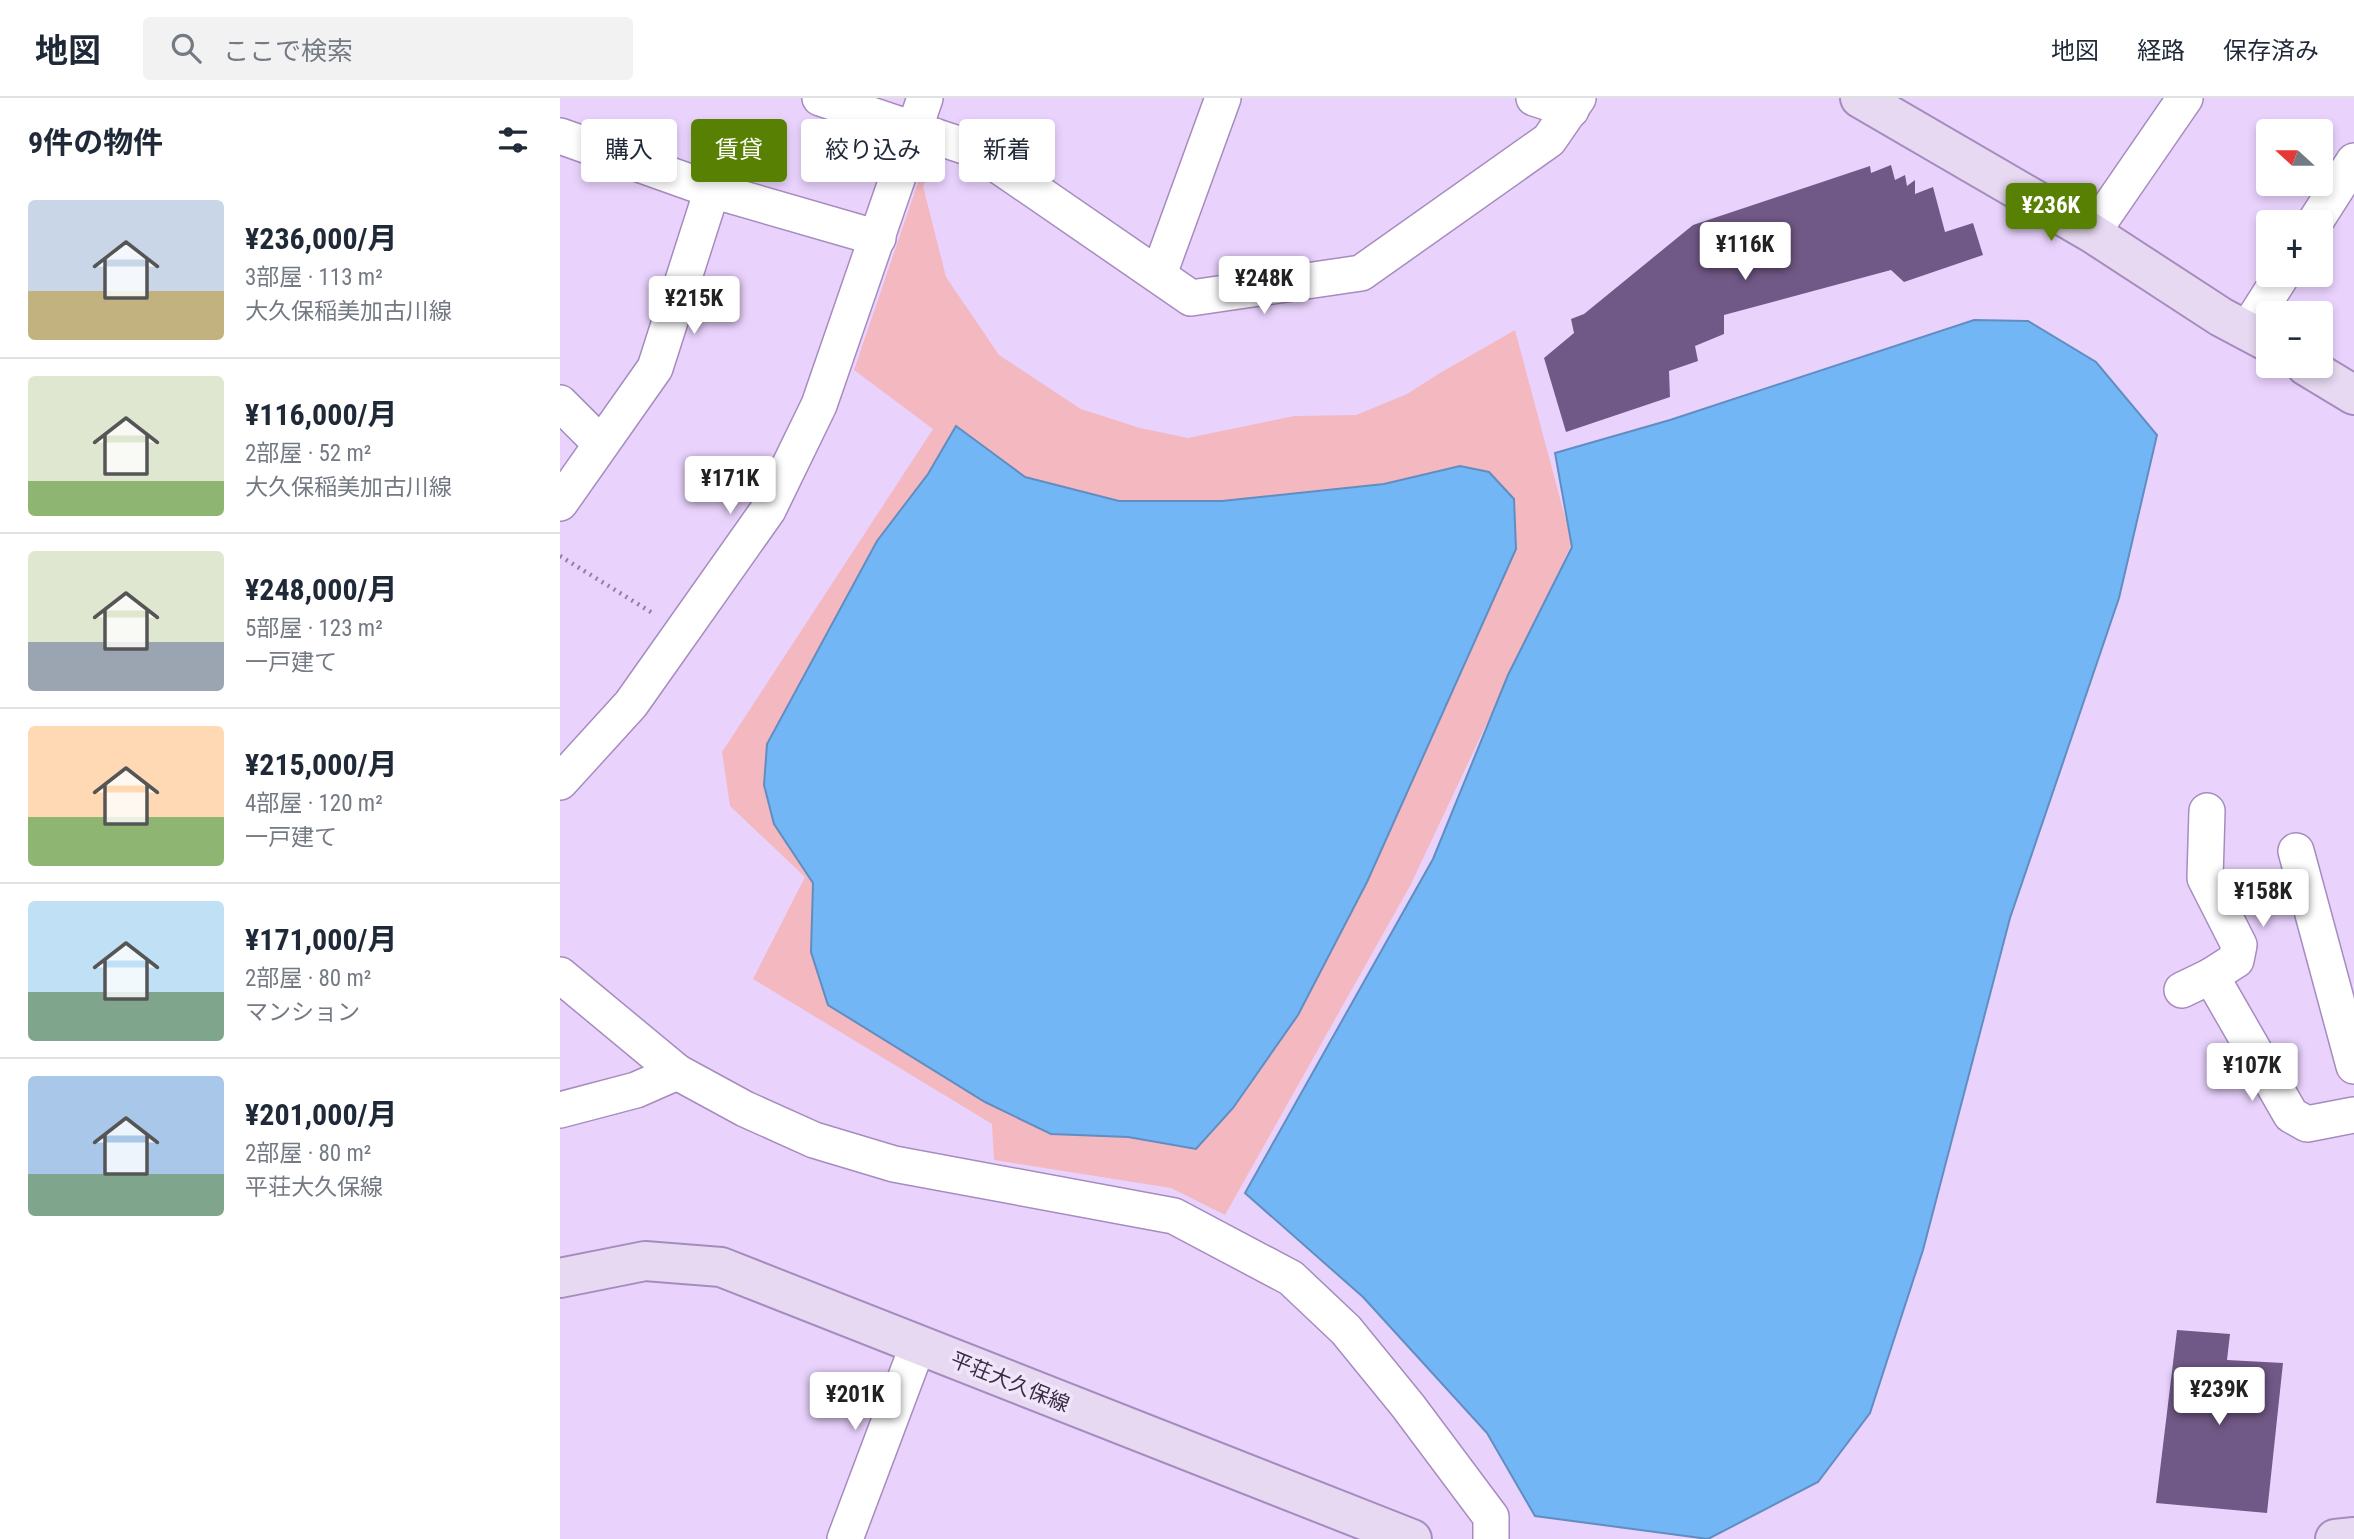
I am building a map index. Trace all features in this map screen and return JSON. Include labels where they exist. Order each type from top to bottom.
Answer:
[{"type":"main road","points":[[1860,98],[2092,233],[2221,317],[2256,335]]},
{"type":"main road","points":[[2326,378],[2354,395]]},
{"type":"main road","name":"平荘大久保線","points":[[560,1279],[645,1261],[721,1267],[1403,1538]]},
{"type":"main road","points":[[2334,1539],[2354,1537]]},
{"type":"street","points":[[820,98],[920,113],[1191,298],[1361,273],[1549,140],[1574,104],[1534,98]]},
{"type":"street","points":[[1158,274],[1223,98]]},
{"type":"street","points":[[2092,233],[2185,98]]},
{"type":"street","points":[[560,782],[631,704],[768,510],[819,405],[920,113]]},
{"type":"street","points":[[560,136],[712,190],[878,239]]},
{"type":"street","points":[[2323,210],[2354,161]]},
{"type":"street","points":[[560,503],[655,368],[712,190]]},
{"type":"street","points":[[560,403],[601,444]]},
{"type":"street","points":[[2207,811],[2205,878],[2239,945],[2236,960],[2196,983],[2291,1115],[2307,1124],[2354,1115]]},
{"type":"street","points":[[2296,852],[2354,1066]]},
{"type":"street","points":[[560,975],[677,1072],[745,1109],[814,1140],[894,1164],[1174,1216],[1291,1278],[1346,1330],[1408,1406],[1492,1517],[1491,1539]]},
{"type":"street","points":[[560,1110],[636,1090],[677,1072]]},
{"type":"street","points":[[845,1539],[918,1345]]},
{"type":"path","points":[[560,556],[683,632]]},
{"type":"shaded area","points":[[918,182],[925,182],[923,186],[946,277],[999,355],[1081,409],[1140,428],[1188,438],[1294,416],[1356,415],[1407,394],[1515,330],[1572,543],[1410,886],[1225,1215],[1171,1188],[994,1160],[992,1124],[753,979],[805,877],[730,806],[722,752],[933,429],[854,370]],"holes":[[[956,427],[1025,477],[1119,501],[1222,501],[1384,484],[1460,466],[1516,549],[1367,882],[1298,1015],[1196,1149],[1128,1137],[811,952],[813,883],[774,824],[764,785],[767,744]]]},
{"type":"water","points":[[1974,320],[2028,321],[2096,362],[2157,435],[2119,598],[2010,918],[1923,1250],[1870,1413],[1818,1482],[1708,1539],[1535,1516],[1487,1433],[1363,1297],[1245,1193],[1433,859],[1508,675],[1572,547],[1555,453],[1670,420]]},
{"type":"water","points":[[956,426],[1025,477],[1119,501],[1222,501],[1384,484],[1460,466],[1489,472],[1514,499],[1516,549],[1367,882],[1298,1015],[1233,1108],[1196,1149],[1128,1137],[1051,1134],[985,1102],[828,1005],[811,952],[813,883],[774,824],[764,785],[767,744],[877,541],[928,474]]},
{"type":"building","points":[[1891,165],[1895,180],[1905,175],[1907,186],[1915,180],[1915,194],[1933,187],[1945,232],[1973,223],[1983,255],[1904,282],[1891,270],[1724,315],[1724,334],[1695,346],[1698,361],[1669,371],[1670,397],[1566,432],[1544,358],[1574,333],[1571,319],[1584,314],[1693,225],[1870,166],[1871,173]]},
{"type":"building","points":[[2177,1330],[2230,1334],[2227,1360],[2283,1363],[2267,1513],[2156,1503]]}]
